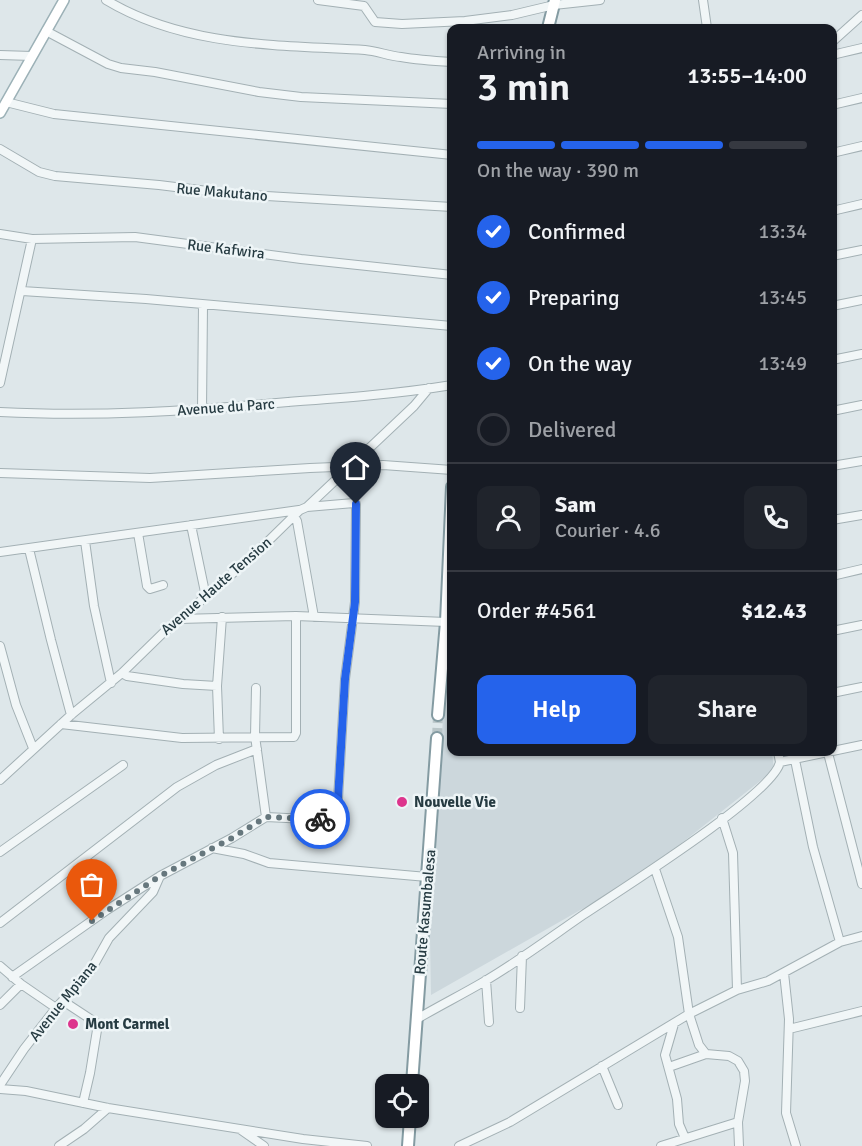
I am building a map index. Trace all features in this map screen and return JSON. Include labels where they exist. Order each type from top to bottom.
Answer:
[{"type":"highway","points":[[549,24],[554,3]]},
{"type":"highway","points":[[438,716],[447,599]]},
{"type":"highway","name":"Route Kasumbalesa","points":[[413,1074],[437,738]]},
{"type":"highway","points":[[408,1146],[409,1128]]},
{"type":"main road","points":[[0,113],[64,0]]},
{"type":"street","points":[[106,0],[141,19],[164,27],[232,42],[369,51],[400,57],[447,62]]},
{"type":"street","points":[[318,0],[364,6],[375,22],[402,24],[465,21],[512,15],[554,3],[600,0]]},
{"type":"street","points":[[703,0],[706,24]]},
{"type":"street","points":[[837,38],[862,15]]},
{"type":"street","points":[[46,31],[108,64],[121,68],[301,98],[447,104]]},
{"type":"street","points":[[837,54],[862,48]]},
{"type":"street","points":[[0,55],[32,56]]},
{"type":"street","points":[[837,104],[862,98]]},
{"type":"street","points":[[6,102],[54,114],[447,153]]},
{"type":"street","points":[[837,152],[862,146]]},
{"type":"street","name":"Rue Makutano","points":[[0,149],[39,172],[55,176],[232,194],[447,207]]},
{"type":"street","points":[[837,209],[862,204]]},
{"type":"street","name":"Rue Kafwira","points":[[0,234],[32,239],[135,237],[301,259],[447,274]]},
{"type":"street","points":[[0,383],[32,239]]},
{"type":"street","points":[[837,255],[862,250]]},
{"type":"street","points":[[22,291],[447,326]]},
{"type":"street","points":[[837,305],[862,300]]},
{"type":"street","points":[[202,410],[203,305]]},
{"type":"street","points":[[837,359],[862,354]]},
{"type":"street","name":"Avenue du Parc","points":[[0,412],[58,415],[202,410],[447,386]]},
{"type":"street","name":"Avenue Haute Tension","points":[[0,780],[33,748],[122,673],[149,645],[253,556],[414,406],[429,388]]},
{"type":"street","points":[[837,410],[862,405]]},
{"type":"street","points":[[837,465],[862,461]]},
{"type":"street","points":[[0,473],[150,478],[383,465],[447,470]]},
{"type":"street","points":[[0,552],[356,504],[353,620],[345,679],[337,816],[327,820],[266,817],[160,876],[12,977]]},
{"type":"street","points":[[300,511],[297,521],[314,617]]},
{"type":"street","points":[[837,519],[862,515]]},
{"type":"street","points":[[190,525],[206,597]]},
{"type":"street","points":[[138,533],[147,586],[150,589],[163,585]]},
{"type":"street","points":[[85,541],[94,606],[111,682]]},
{"type":"street","points":[[29,549],[71,715]]},
{"type":"street","points":[[837,575],[862,569]]},
{"type":"street","points":[[179,619],[296,616],[446,622]]},
{"type":"street","points":[[61,724],[182,738],[294,737],[296,733],[296,616]]},
{"type":"street","points":[[219,739],[217,686],[222,617]]},
{"type":"street","points":[[837,630],[862,625]]},
{"type":"street","points":[[0,646],[16,705],[33,748]]},
{"type":"street","points":[[122,673],[127,676],[217,686]]},
{"type":"street","points":[[837,692],[862,687]]},
{"type":"street","points":[[256,688],[255,736],[266,817]]},
{"type":"street","points":[[837,751],[862,745]]},
{"type":"street","points":[[0,923],[177,787],[216,765],[257,749]]},
{"type":"street","points":[[417,1019],[486,980],[609,897],[655,869],[773,777],[780,762],[779,756]]},
{"type":"street","points":[[780,762],[814,756]]},
{"type":"street","points":[[829,756],[862,884]]},
{"type":"street","points":[[795,760],[813,847],[840,942]]},
{"type":"street","points":[[0,852],[123,765]]},
{"type":"street","points":[[722,818],[733,853],[737,990]]},
{"type":"street","points":[[212,848],[244,854],[268,863],[427,877]]},
{"type":"street","points":[[655,869],[678,937],[689,1014],[699,1046],[706,1054]]},
{"type":"street","name":"Avenue Mpiana","points":[[0,1087],[24,1050],[91,970],[109,938],[153,892],[160,876]]},
{"type":"street","points":[[459,1146],[510,1122],[689,1014],[737,990],[784,973],[840,942],[862,936]]},
{"type":"street","points":[[520,1008],[522,956]]},
{"type":"street","points":[[0,966],[21,984],[57,1008]]},
{"type":"street","points":[[784,973],[789,1029],[786,1113],[796,1146]]},
{"type":"street","points":[[486,980],[489,1022]]},
{"type":"street","points":[[0,1005],[21,984]]},
{"type":"street","points":[[63,1001],[98,1024],[83,1103]]},
{"type":"street","points":[[789,1029],[862,1011]]},
{"type":"street","points":[[674,1024],[665,1048],[665,1055],[680,1111],[679,1124],[685,1138]]},
{"type":"street","points":[[669,1067],[706,1054],[722,1054],[734,1058],[744,1071],[744,1093],[738,1122],[739,1146]]},
{"type":"street","points":[[602,1066],[618,1105]]},
{"type":"street","points":[[0,1087],[108,1108],[303,1139],[367,1146]]},
{"type":"street","points":[[59,1146],[84,1129],[108,1108]]},
{"type":"street","points":[[662,1146],[738,1122]]},
{"type":"street","points":[[238,1128],[264,1146]]},
{"type":"shaded area","points":[[447,675],[447,756],[772,756],[774,770],[640,876],[431,995],[429,877]]},
{"type":"tunnel","points":[[437,738],[438,715]]},
{"type":"way so far","points":[[92,921],[183,862],[232,838],[266,817],[320,819]]},
{"type":"place","name":"Nouvelle Vie","points":[[402,802]]},
{"type":"place","name":"Mont Carmel","points":[[73,1024]]},
{"type":"route","points":[[320,819],[333,819],[337,816],[345,679],[355,602],[356,504]]}]
